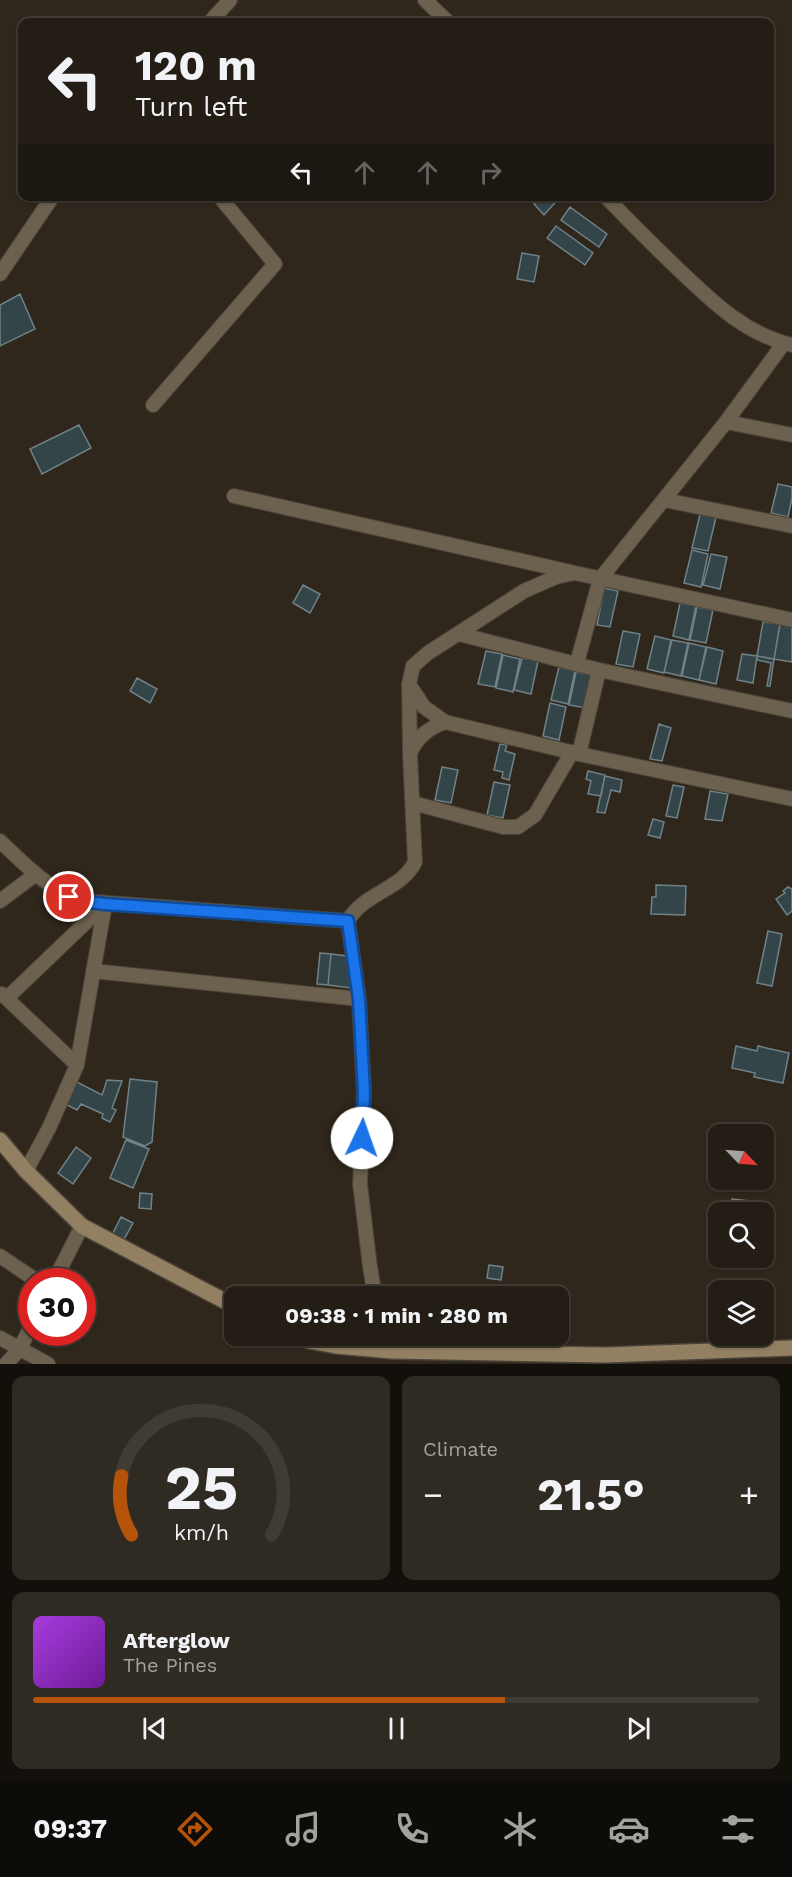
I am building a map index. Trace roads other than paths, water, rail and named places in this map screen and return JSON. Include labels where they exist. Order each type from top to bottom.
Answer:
[{"type":"street","points":[[214,18],[230,0]]},
{"type":"street","points":[[425,0],[444,18]]},
{"type":"street","points":[[0,274],[50,201]]},
{"type":"street","points":[[153,405],[276,264],[223,201]]},
{"type":"street","points":[[577,663],[600,579],[788,344],[760,335],[723,311],[610,201]]},
{"type":"street","points":[[726,422],[792,435]]},
{"type":"street","points":[[234,496],[792,620]]},
{"type":"street","points":[[665,500],[792,526]]},
{"type":"street","points":[[374,1286],[360,1184],[364,1092],[359,999],[348,921],[362,903],[408,874],[416,855],[410,754],[409,684],[413,666],[428,653],[524,591],[556,577],[576,573]]},
{"type":"street","points":[[459,634],[599,669],[792,711]]},
{"type":"street","points":[[413,803],[503,827],[518,827],[535,815],[576,753],[599,669]]},
{"type":"street","points":[[409,684],[424,707],[445,722],[576,753],[792,799]]},
{"type":"street","points":[[410,754],[415,742],[423,734],[445,722]]},
{"type":"street","points":[[0,842],[36,874],[69,897],[81,901],[348,921]]},
{"type":"street","points":[[0,902],[36,874]]},
{"type":"street","points":[[26,1171],[49,1128],[77,1065],[105,904]]},
{"type":"street","points":[[77,1065],[3,995],[105,904]]},
{"type":"street","points":[[93,971],[359,999]]},
{"type":"street","points":[[0,1140],[26,1171],[82,1226],[224,1301]]},
{"type":"street","points":[[61,1268],[82,1226]]},
{"type":"street","points":[[0,1256],[18,1268]]},
{"type":"street","points":[[0,1338],[48,1364]]},
{"type":"street","points":[[6,1364],[21,1346]]},
{"type":"street","points":[[347,1346],[385,1351],[605,1355],[792,1348]]},
{"type":"street","points":[[384,1346],[385,1351]]}]
